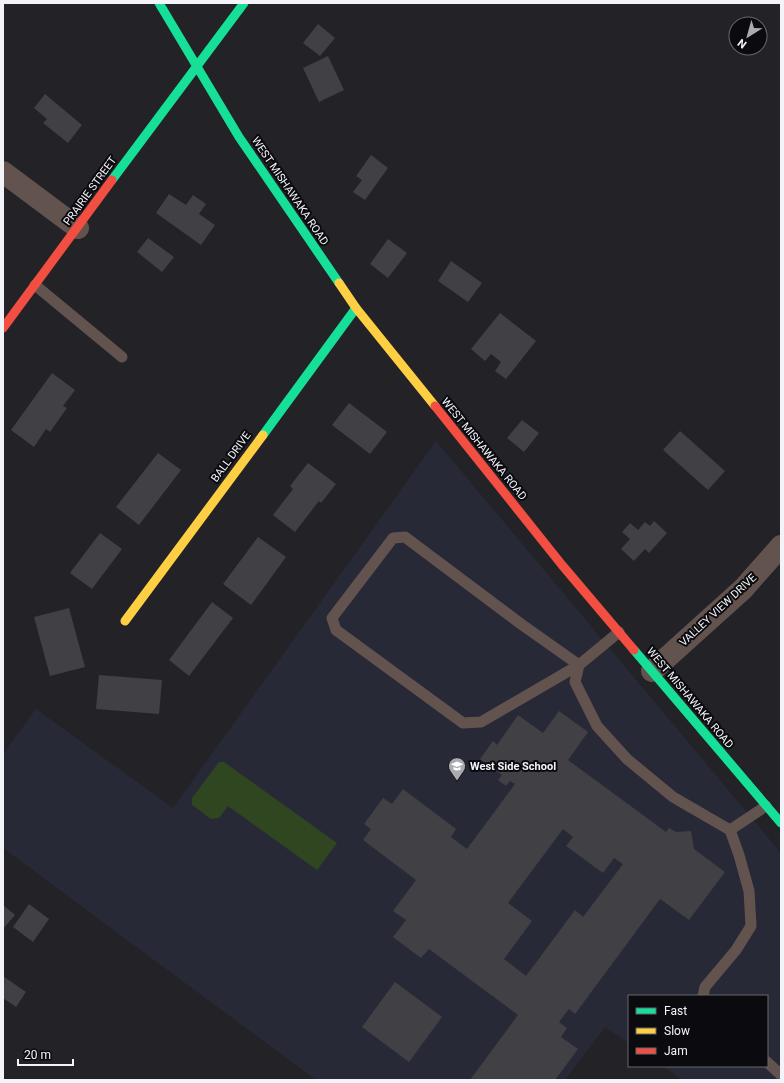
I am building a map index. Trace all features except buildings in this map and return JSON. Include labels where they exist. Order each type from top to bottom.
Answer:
[{"type":"main road","name":"WEST MISHAWAKA ROAD","points":[[159,3],[196,68],[243,143],[356,308],[553,553],[781,824]]},
{"type":"main road","name":"PRAIRIE STREET","points":[[3,328],[244,3]]},
{"type":"main road","name":"BALL DRIVE","points":[[125,621],[356,308]]},
{"type":"street","points":[[3,172],[78,228]]},
{"type":"street","name":"VALLEY VIEW DRIVE","points":[[652,671],[743,589],[781,546]]},
{"type":"lane","points":[[35,286],[122,357]]},
{"type":"lane","points":[[579,665],[515,620],[405,537],[393,538],[332,618],[336,630],[463,723],[481,722],[579,665],[619,632]]},
{"type":"lane","points":[[579,665],[575,682],[597,726],[627,759],[673,797],[730,830],[740,855],[749,891],[752,926],[736,950],[705,987],[704,995]]},
{"type":"lane","points":[[730,830],[766,806]]},
{"type":"lane","points":[[768,1063],[781,1075]]},
{"type":"shaded area","name":"West Side School","points":[[436,441],[781,853],[781,1080],[683,1080],[664,1067],[768,1067],[768,995],[628,995],[628,1042],[605,1027],[565,1080],[316,1080],[3,848],[3,754],[36,709],[173,808]]},
{"type":"green space","points":[[219,762],[224,762],[337,843],[317,870],[228,806],[219,818],[211,819],[192,805],[192,798]]},
{"type":"traffic: fast","points":[[159,3],[239,137],[339,283]]},
{"type":"traffic: fast","points":[[112,180],[244,3]]},
{"type":"traffic: fast","points":[[263,435],[356,308]]},
{"type":"traffic: fast","points":[[634,650],[781,823]]},
{"type":"traffic: slow","points":[[339,283],[356,308],[435,406]]},
{"type":"traffic: slow","points":[[125,621],[263,435]]},
{"type":"traffic: jam","points":[[3,328],[112,180]]},
{"type":"traffic: jam","points":[[435,406],[562,565],[634,650]]},
{"type":"place","name":"West Side School","points":[[457,781]]}]
